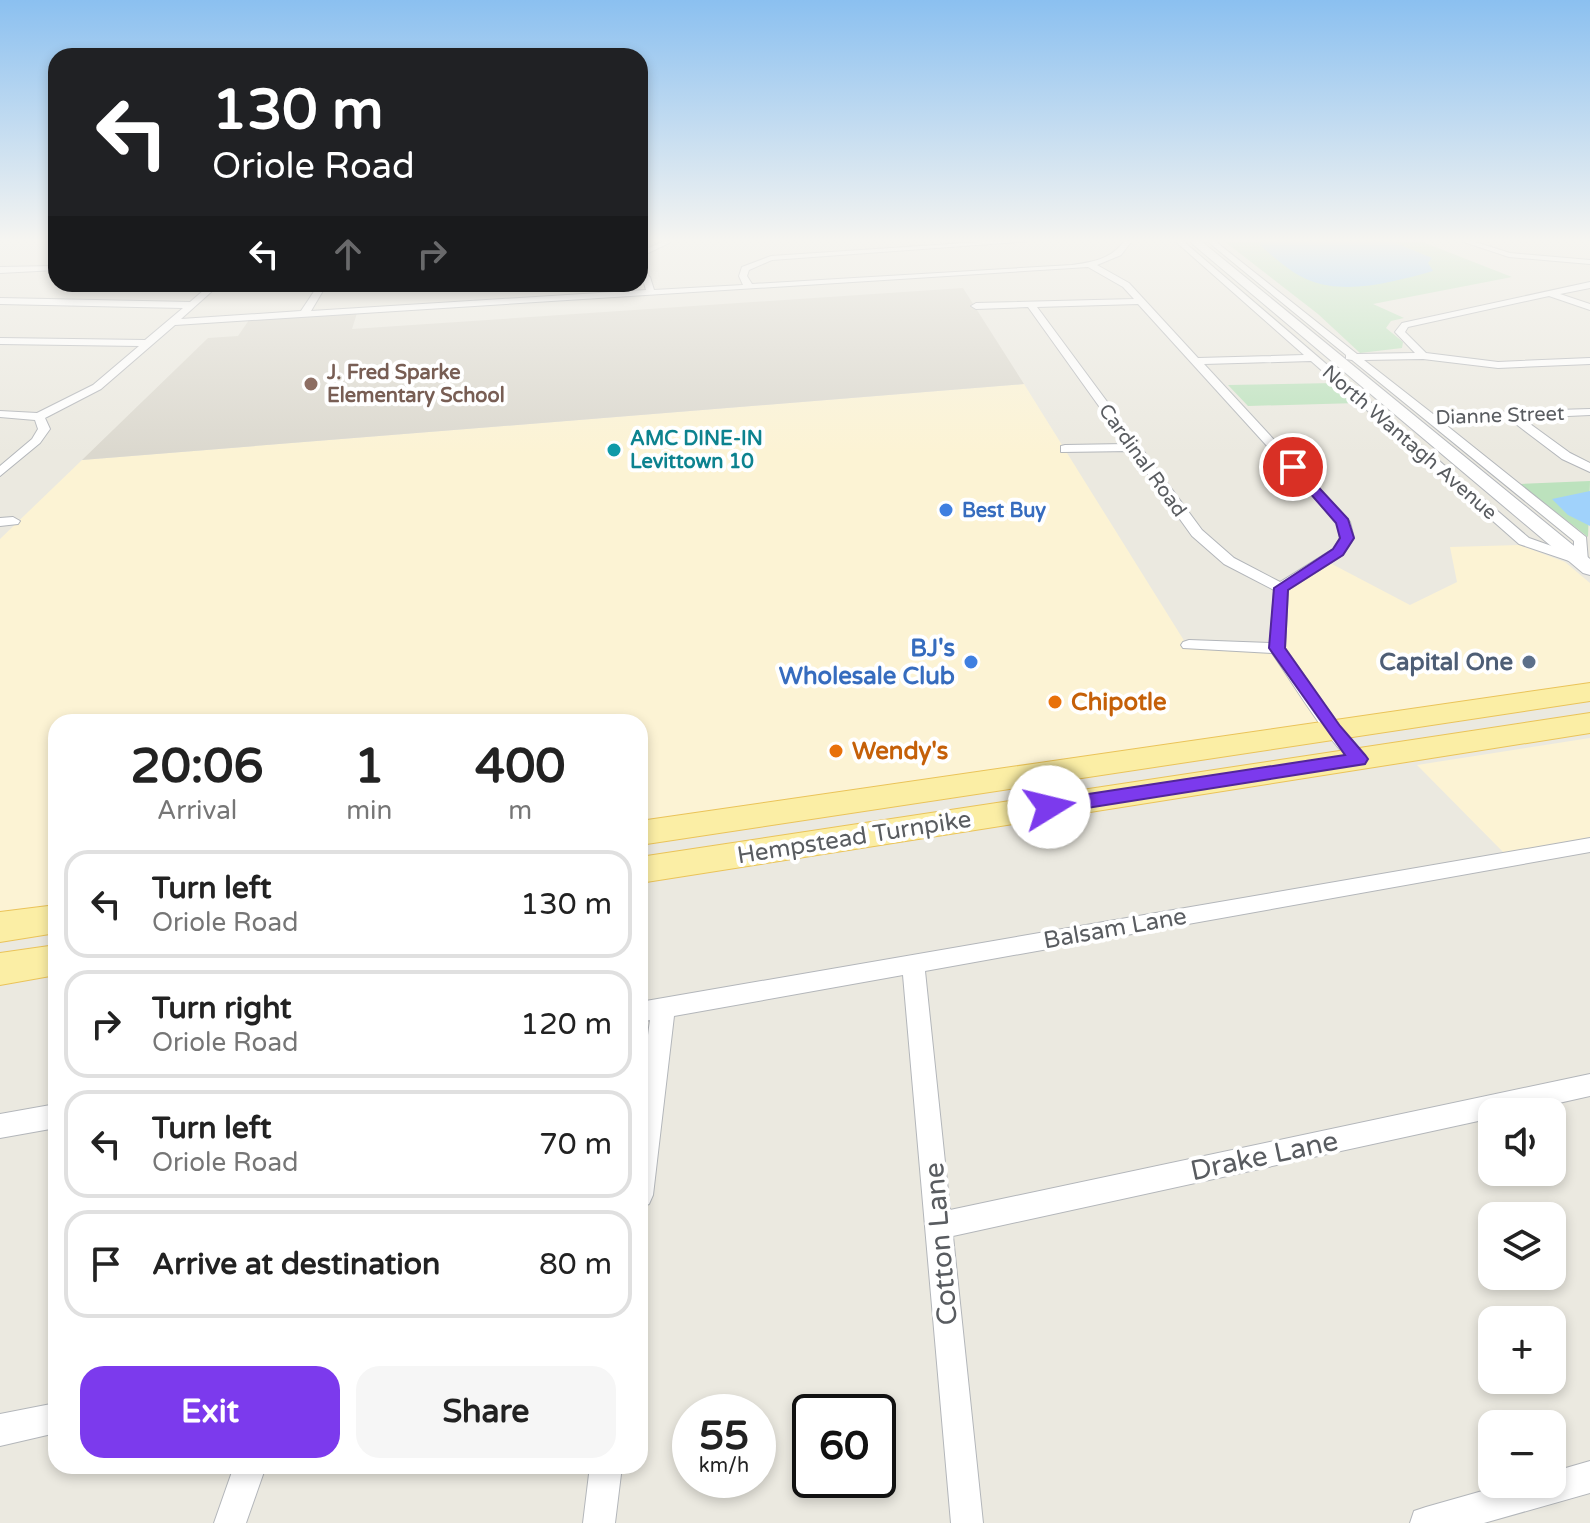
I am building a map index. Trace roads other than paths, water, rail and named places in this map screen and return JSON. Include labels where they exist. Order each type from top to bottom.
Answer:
[{"type":"main road","name":"North Wantagh Avenue","points":[[1281,312],[1586,565]]},
{"type":"main road","name":"Hempstead Turnpike","points":[[648,832],[1590,692]]},
{"type":"main road","name":"Hempstead Turnpike","points":[[648,867],[1590,723]]},
{"type":"main road","points":[[648,865],[739,837],[944,805],[959,799],[973,783],[986,817]]},
{"type":"main road","points":[[0,927],[48,920]]},
{"type":"main road","points":[[0,969],[48,961]]},
{"type":"street","points":[[0,414],[39,417],[97,387],[185,312]]},
{"type":"street","points":[[174,322],[402,312]]},
{"type":"street","name":"Cardinal Road","points":[[1036,312],[1213,550],[1281,588]]},
{"type":"street","points":[[1150,312],[1332,509],[1346,529],[1347,538],[1338,552],[1281,588],[1277,648],[1334,730],[1359,759]]},
{"type":"street","name":"North Wantagh Avenue","points":[[1260,312],[1524,541],[1586,565]]},
{"type":"street","name":"North Wantagh Avenue","points":[[1299,312],[1581,540],[1586,565]]},
{"type":"street","points":[[1423,356],[1403,337],[1402,327],[1466,312]]},
{"type":"street","points":[[0,341],[149,343]]},
{"type":"street","points":[[1195,361],[1423,356],[1486,364],[1590,361]]},
{"type":"street","name":"Dianne Street","points":[[1409,418],[1590,412]]},
{"type":"street","points":[[1511,415],[1566,456],[1590,468]]},
{"type":"street","points":[[0,472],[42,434],[44,429],[39,417]]},
{"type":"street","points":[[1065,449],[1134,447]]},
{"type":"street","points":[[1189,645],[1277,648]]},
{"type":"street","name":"Balsam Lane","points":[[652,1010],[1590,845]]},
{"type":"street","name":"Cotton Lane","points":[[913,964],[967,1523]]},
{"type":"street","points":[[648,1072],[652,1010]]},
{"type":"street","name":"Drake Lane","points":[[939,1226],[1590,1085]]},
{"type":"street","points":[[0,1126],[48,1117]]},
{"type":"street","points":[[0,1430],[48,1420]]},
{"type":"street","points":[[230,1523],[247,1474]]},
{"type":"street","points":[[599,1523],[605,1474]]},
{"type":"street","points":[[1426,1523],[1590,1477]]},
{"type":"water","points":[[1590,491],[1590,526],[1568,515],[1552,499]]},
{"type":"place","name":"J. Fred Sparke Elementary School","points":[[311,384]]},
{"type":"place","name":"AMC DINE-IN Levittown 10","points":[[614,450]]},
{"type":"place","name":"Best Buy","points":[[946,510]]},
{"type":"place","name":"BJ's Wholesale Club","points":[[971,662]]},
{"type":"place","name":"Capital One","points":[[1529,662]]},
{"type":"place","name":"Chipotle","points":[[1055,702]]},
{"type":"place","name":"Wendy's","points":[[836,751]]}]
